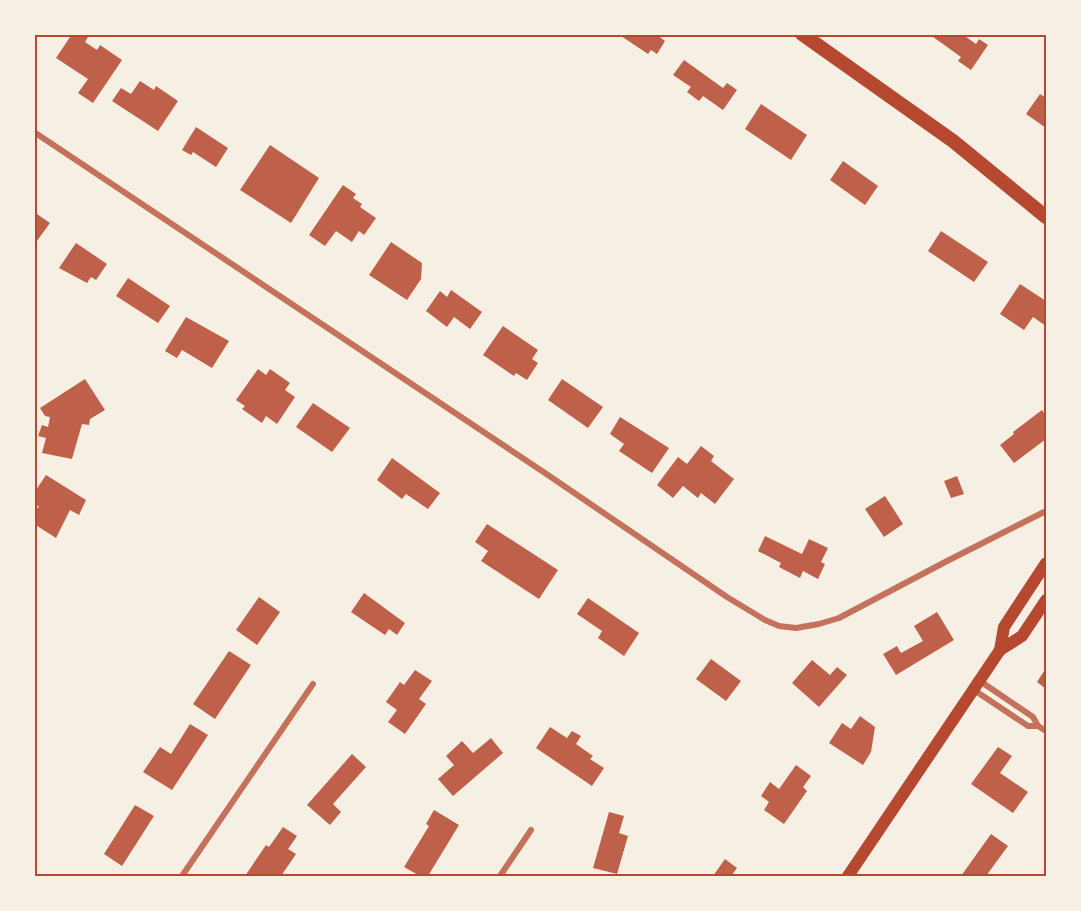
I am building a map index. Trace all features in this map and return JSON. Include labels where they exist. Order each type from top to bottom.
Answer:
[{"type":"main road","points":[[802,34],[953,141],[1047,217]]},
{"type":"main road","points":[[848,876],[1000,650],[1004,627],[1047,563]]},
{"type":"main road","points":[[1000,650],[1022,636],[1047,600]]},
{"type":"street","points":[[34,132],[535,466],[727,597],[779,626],[796,628],[839,618],[1047,511]]},
{"type":"street","points":[[182,876],[313,684]]},
{"type":"street","points":[[977,686],[1033,717],[1038,726]]},
{"type":"street","points":[[977,686],[1028,726],[1038,726],[1047,731]]},
{"type":"street","points":[[500,876],[531,830]]},
{"type":"building","points":[[72,34],[85,34],[88,37],[85,42],[97,50],[100,45],[122,60],[93,103],[78,93],[88,79],[56,58]]},
{"type":"building","points":[[618,34],[656,34],[665,41],[657,54],[651,50],[648,54]]},
{"type":"building","points":[[929,34],[962,34],[976,44],[979,39],[988,45],[971,70],[958,61],[961,57]]},
{"type":"building","points":[[684,60],[723,88],[727,83],[737,90],[723,110],[703,96],[699,101],[687,92],[691,87],[673,75]]},
{"type":"building","points":[[140,81],[154,90],[156,86],[178,101],[158,131],[112,101],[121,88],[131,94]]},
{"type":"building","points":[[1040,94],[1046,98],[1046,128],[1026,114]]},
{"type":"building","points":[[761,104],[807,135],[791,160],[745,129]]},
{"type":"building","points":[[196,127],[228,148],[216,167],[193,152],[191,155],[182,150]]},
{"type":"building","points":[[270,145],[319,178],[291,223],[240,190]]},
{"type":"building","points":[[843,161],[878,186],[865,205],[830,180]]},
{"type":"building","points":[[343,185],[356,194],[353,198],[362,204],[360,207],[376,218],[364,235],[359,231],[352,242],[336,231],[325,246],[309,235]]},
{"type":"building","points":[[34,212],[50,223],[34,245]]},
{"type":"building","points":[[941,231],[988,262],[974,282],[928,251]]},
{"type":"building","points":[[391,242],[422,263],[421,279],[407,300],[369,275]]},
{"type":"building","points":[[76,243],[107,264],[96,280],[91,277],[87,283],[59,268]]},
{"type":"building","points":[[128,278],[170,306],[158,323],[116,296]]},
{"type":"building","points":[[1020,284],[1046,301],[1046,326],[1033,317],[1024,330],[1000,314]]},
{"type":"building","points":[[451,290],[482,312],[470,329],[454,317],[447,327],[426,311],[440,291],[447,297]]},
{"type":"building","points":[[186,317],[229,341],[212,368],[182,350],[177,358],[165,351]]},
{"type":"building","points":[[503,326],[538,350],[532,359],[538,363],[527,380],[516,373],[514,376],[483,355]]},
{"type":"building","points":[[258,369],[266,375],[270,369],[290,383],[285,390],[295,397],[277,424],[266,416],[262,423],[242,409],[245,406],[236,400]]},
{"type":"building","points":[[85,379],[105,410],[90,419],[89,425],[82,424],[72,459],[42,453],[46,438],[38,436],[42,425],[48,427],[50,417],[45,416],[40,408]]},
{"type":"building","points":[[562,379],[603,407],[588,428],[548,400]]},
{"type":"building","points":[[313,403],[350,428],[332,452],[296,427]]},
{"type":"building","points":[[1042,410],[1046,416],[1046,439],[1014,463],[1000,445]]},
{"type":"building","points":[[620,417],[669,448],[652,473],[619,451],[624,444],[610,434]]},
{"type":"building","points":[[701,446],[714,456],[711,461],[734,479],[715,504],[701,493],[698,498],[683,486],[673,498],[657,485],[678,457],[687,464]]},
{"type":"building","points":[[392,458],[440,493],[428,509],[406,494],[402,499],[377,480]]},
{"type":"building","points":[[46,475],[86,500],[79,515],[70,510],[56,538],[34,524],[34,513],[39,506],[34,505],[34,493]]},
{"type":"building","points":[[957,476],[964,494],[951,498],[944,481]]},
{"type":"building","points":[[885,496],[903,524],[884,537],[865,509]]},
{"type":"building","points":[[487,524],[558,570],[539,599],[481,561],[488,551],[475,542]]},
{"type":"building","points":[[765,536],[802,554],[809,539],[828,548],[821,562],[825,564],[818,579],[803,571],[800,578],[779,567],[781,563],[758,551]]},
{"type":"building","points":[[364,593],[405,623],[397,635],[389,629],[385,635],[351,612]]},
{"type":"building","points":[[259,597],[280,612],[257,645],[236,630]]},
{"type":"building","points":[[588,598],[639,633],[624,656],[598,638],[602,631],[577,614]]},
{"type":"building","points":[[937,612],[954,640],[896,675],[883,654],[897,646],[901,653],[923,641],[914,626]]},
{"type":"building","points":[[229,651],[251,665],[215,719],[193,704]]},
{"type":"building","points":[[711,659],[741,681],[726,701],[696,679]]},
{"type":"building","points":[[812,660],[830,675],[837,667],[847,675],[819,707],[792,683]]},
{"type":"building","points":[[1046,668],[1046,689],[1037,682]]},
{"type":"building","points":[[415,670],[432,681],[419,699],[426,704],[405,734],[388,722],[397,710],[386,702],[400,682],[404,685]]},
{"type":"building","points":[[860,716],[875,727],[871,752],[863,765],[829,743],[842,723],[851,729]]},
{"type":"building","points":[[190,724],[208,735],[172,790],[143,772],[160,747],[171,754]]},
{"type":"building","points":[[550,727],[567,738],[572,731],[581,736],[576,744],[593,756],[590,759],[604,768],[592,786],[536,748]]},
{"type":"building","points":[[491,738],[503,753],[453,796],[438,779],[454,765],[446,756],[462,741],[473,753]]},
{"type":"building","points":[[998,747],[1012,756],[1000,773],[1028,792],[1013,813],[971,784]]},
{"type":"building","points":[[352,754],[366,767],[333,804],[341,812],[330,825],[307,805]]},
{"type":"building","points":[[796,765],[811,776],[803,787],[807,791],[784,824],[764,810],[769,802],[761,796],[770,782],[779,789]]},
{"type":"building","points":[[135,805],[154,816],[122,866],[104,854]]},
{"type":"building","points":[[434,810],[459,825],[428,876],[420,876],[404,867],[429,826],[426,824]]},
{"type":"building","points":[[609,812],[624,816],[619,833],[628,836],[617,874],[593,868]]},
{"type":"building","points":[[283,827],[297,836],[288,849],[296,854],[281,876],[245,876],[266,845],[269,847]]},
{"type":"building","points":[[991,834],[1008,846],[986,876],[961,876]]},
{"type":"building","points":[[725,859],[737,868],[731,876],[713,876]]}]
